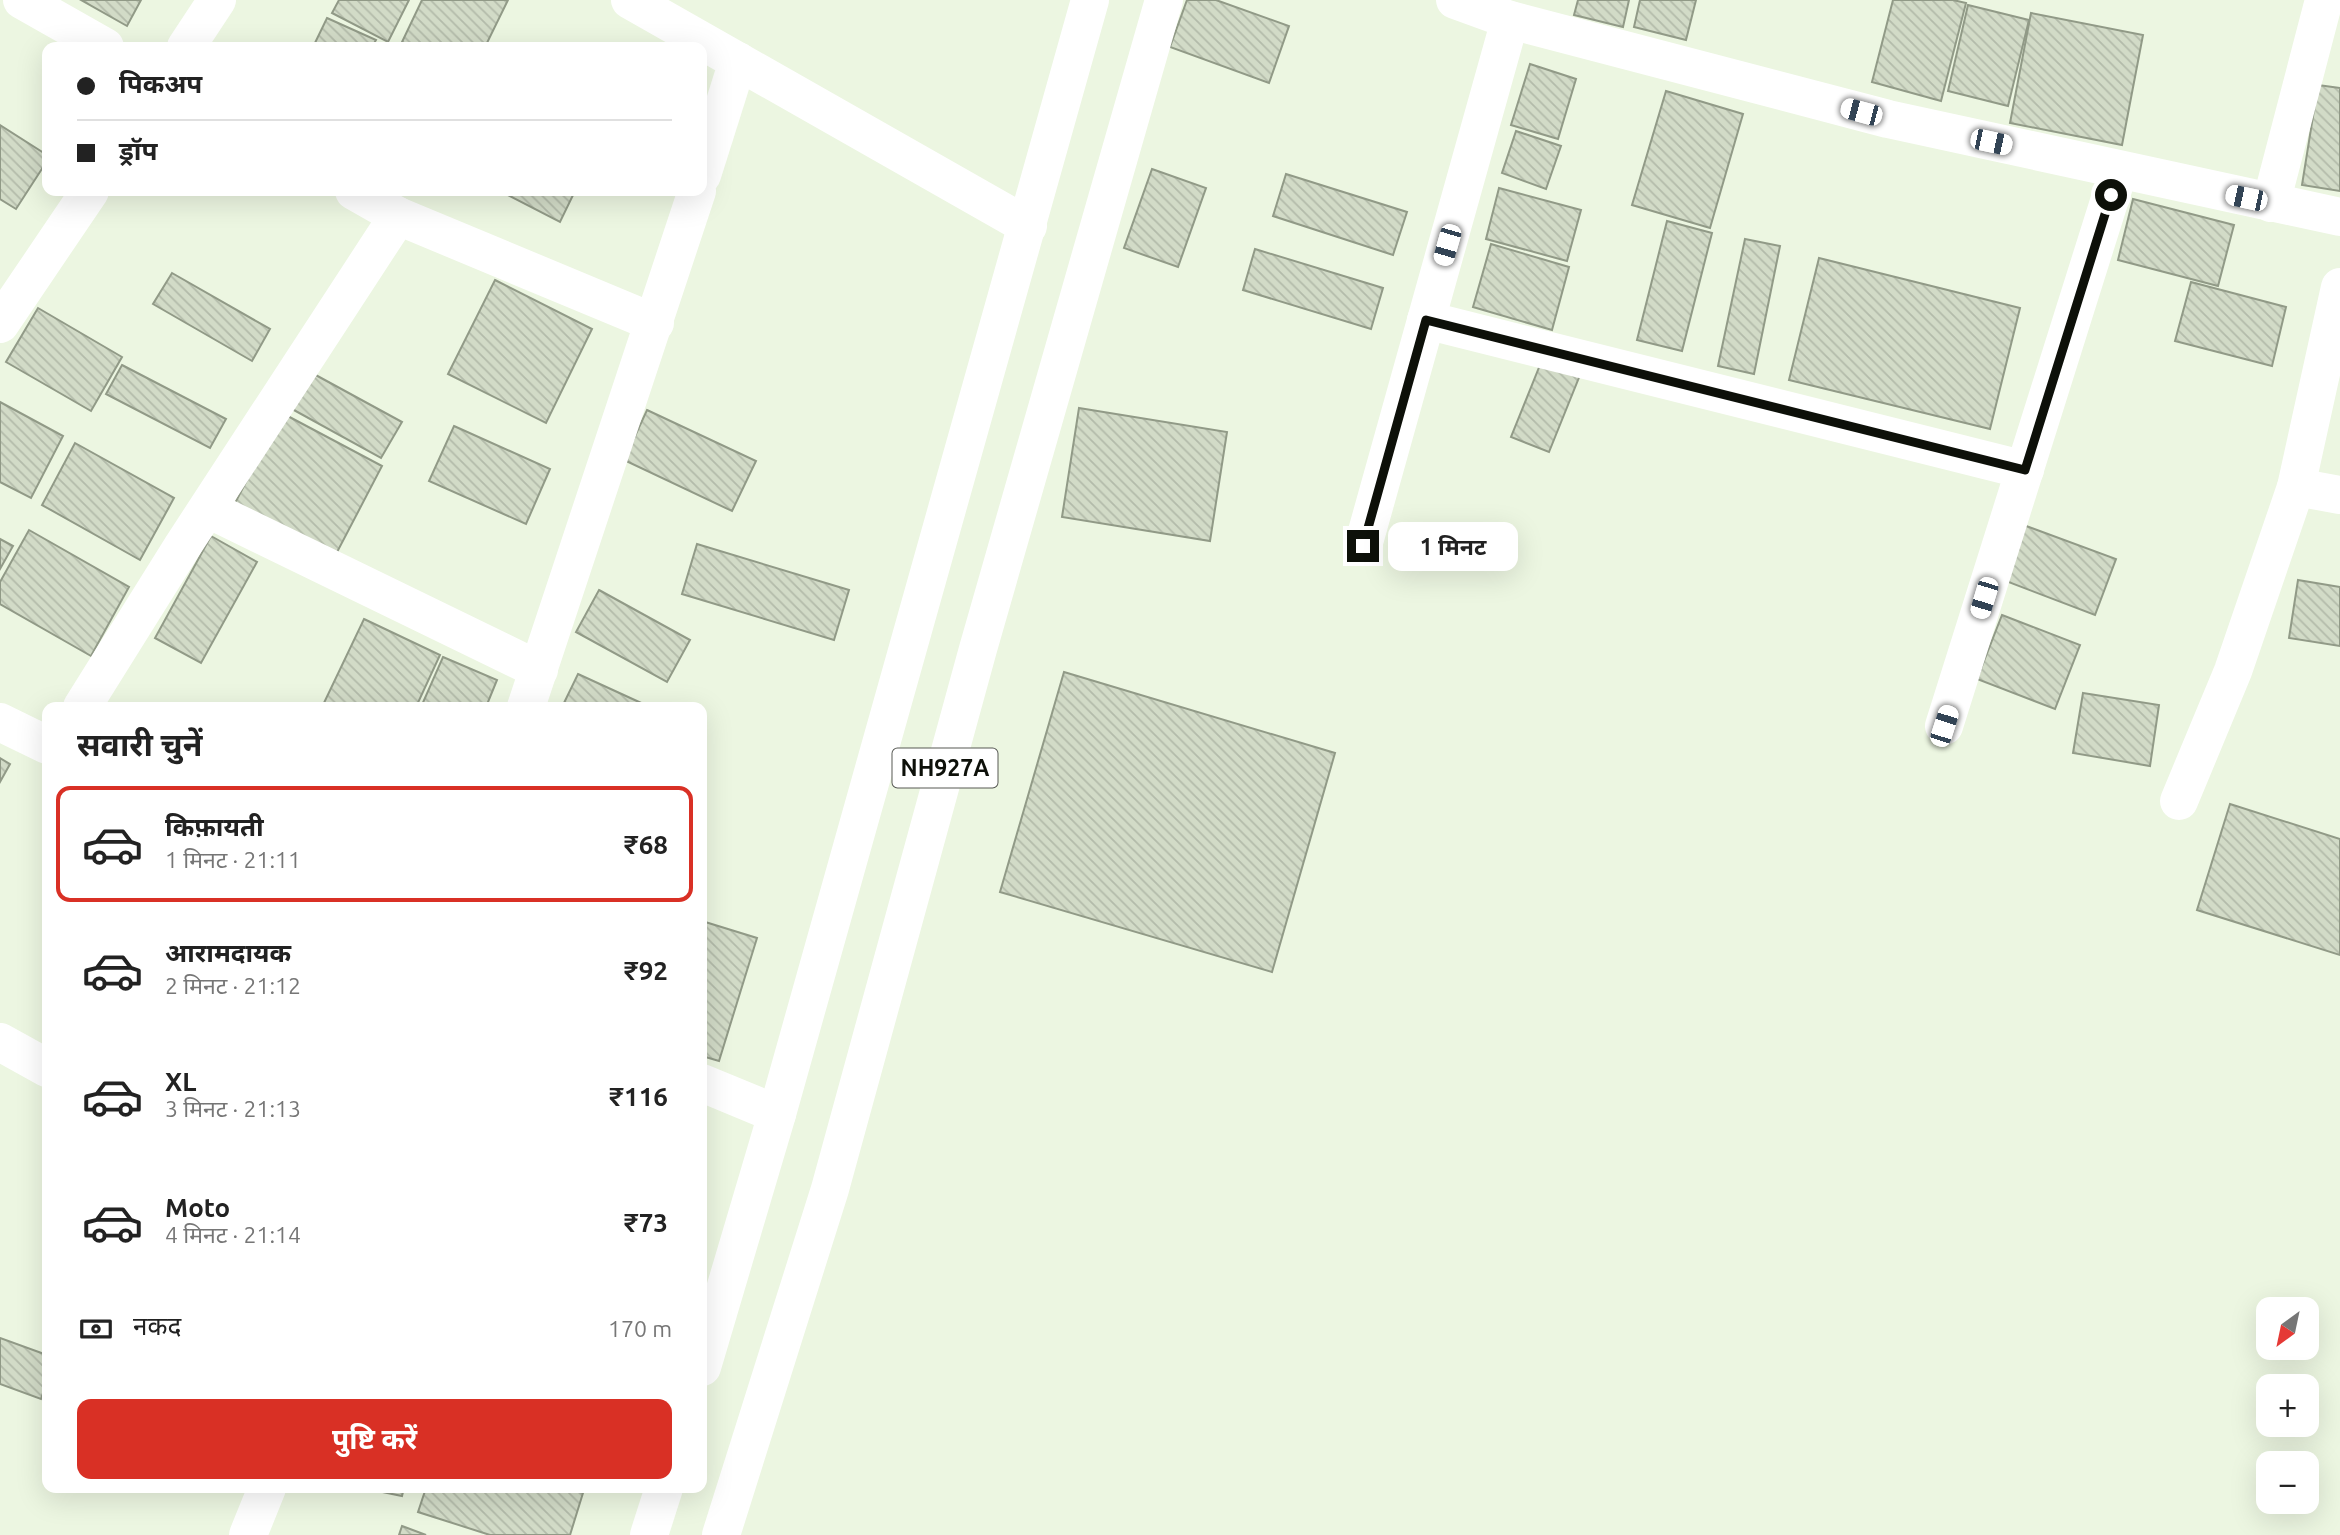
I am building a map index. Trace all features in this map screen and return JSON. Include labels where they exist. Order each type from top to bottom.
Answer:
[{"type":"main road","points":[[22,0],[96,42]]},
{"type":"main road","points":[[189,42],[217,0]]},
{"type":"main road","points":[[630,0],[704,42]]},
{"type":"main road","name":"NH927A","points":[[707,1350],[777,1114],[1090,0]]},
{"type":"main road","name":"NH927A","points":[[722,1535],[830,1189],[978,649],[1164,0]]},
{"type":"main road","points":[[1455,0],[1510,20],[1888,119],[2340,217]]},
{"type":"main road","points":[[2271,203],[2324,0]]},
{"type":"main road","points":[[1363,546],[1510,20]]},
{"type":"main road","points":[[707,43],[1028,226]]},
{"type":"main road","points":[[707,159],[738,61]]},
{"type":"main road","points":[[1944,726],[2119,170]]},
{"type":"main road","points":[[0,324],[87,196]]},
{"type":"main road","points":[[363,196],[398,216],[654,323]]},
{"type":"main road","points":[[528,702],[695,196]]},
{"type":"main road","points":[[85,702],[398,216]]},
{"type":"main road","points":[[2179,801],[2233,671],[2296,487],[2340,287]]},
{"type":"main road","points":[[1426,320],[2025,470]]},
{"type":"main road","points":[[2296,487],[2340,495]]},
{"type":"main road","points":[[208,509],[539,670]]},
{"type":"main road","points":[[0,722],[42,743]]},
{"type":"main road","points":[[0,1042],[42,1065]]},
{"type":"main road","points":[[707,1085],[777,1114]]},
{"type":"main road","points":[[248,1535],[265,1493]]},
{"type":"main road","points":[[649,1535],[662,1493]]},
{"type":"building","points":[[81,0],[141,0],[127,26]]},
{"type":"building","points":[[339,0],[409,0],[388,42],[332,13]]},
{"type":"building","points":[[422,0],[508,0],[487,42],[402,42]]},
{"type":"building","points":[[1187,0],[1216,0],[1289,26],[1269,83],[1170,47]]},
{"type":"building","points":[[1578,0],[1629,0],[1623,27],[1574,15]]},
{"type":"building","points":[[1640,0],[1696,0],[1686,40],[1634,27]]},
{"type":"building","points":[[1893,0],[1953,0],[1966,3],[1941,101],[1872,82]]},
{"type":"building","points":[[1968,5],[2029,20],[2008,106],[1948,91]]},
{"type":"building","points":[[2031,13],[2143,35],[2122,145],[2010,123]]},
{"type":"building","points":[[327,18],[376,40],[375,42],[315,42]]},
{"type":"building","points":[[1530,64],[1576,79],[1558,139],[1511,125]]},
{"type":"building","points":[[2318,85],[2340,88],[2340,191],[2302,185]]},
{"type":"building","points":[[1666,91],[1743,114],[1710,228],[1632,205]]},
{"type":"building","points":[[0,125],[42,152],[42,169],[16,209],[0,199]]},
{"type":"building","points":[[1516,131],[1561,146],[1546,189],[1502,173]]},
{"type":"building","points":[[1152,169],[1206,188],[1178,267],[1124,248]]},
{"type":"building","points":[[1286,174],[1407,212],[1393,255],[1273,216]]},
{"type":"building","points":[[1499,188],[1581,210],[1567,261],[1486,239]]},
{"type":"building","points":[[510,196],[573,196],[560,222]]},
{"type":"building","points":[[2133,199],[2234,225],[2218,286],[2118,260]]},
{"type":"building","points":[[1667,221],[1712,233],[1682,351],[1637,340]]},
{"type":"building","points":[[1745,239],[1780,246],[1754,374],[1718,366]]},
{"type":"building","points":[[1491,244],[1569,267],[1552,330],[1473,307]]},
{"type":"building","points":[[1255,249],[1383,288],[1371,329],[1243,290]]},
{"type":"building","points":[[1819,258],[2020,308],[1990,429],[1789,380]]},
{"type":"building","points":[[172,273],[270,329],[252,361],[153,304]]},
{"type":"building","points":[[495,280],[592,329],[546,423],[448,374]]},
{"type":"building","points":[[2191,282],[2286,307],[2272,366],[2175,341]]},
{"type":"building","points":[[38,308],[122,357],[91,411],[6,362]]},
{"type":"building","points":[[1542,360],[1580,375],[1549,452],[1511,437]]},
{"type":"building","points":[[122,365],[226,419],[210,448],[106,394]]},
{"type":"building","points":[[312,373],[402,422],[381,458],[292,409]]},
{"type":"building","points":[[0,402],[63,436],[31,498],[0,482]]},
{"type":"building","points":[[1079,408],[1227,432],[1210,541],[1062,517]]},
{"type":"building","points":[[647,410],[756,461],[732,511],[624,460]]},
{"type":"building","points":[[282,413],[382,466],[334,558],[234,505]]},
{"type":"building","points":[[454,426],[550,469],[526,524],[429,481]]},
{"type":"building","points":[[75,443],[174,498],[140,560],[42,505]]},
{"type":"building","points":[[2018,523],[2116,559],[2095,615],[1998,578]]},
{"type":"building","points":[[29,530],[129,587],[91,656],[0,604],[0,582]]},
{"type":"building","points":[[211,536],[257,562],[201,663],[155,638]]},
{"type":"building","points":[[0,539],[13,546],[0,569]]},
{"type":"building","points":[[697,544],[849,590],[834,640],[682,594]]},
{"type":"building","points":[[2298,580],[2340,587],[2340,646],[2289,638]]},
{"type":"building","points":[[599,590],[690,640],[667,682],[576,632]]},
{"type":"building","points":[[2002,615],[2080,645],[2055,709],[1977,679]]},
{"type":"building","points":[[364,619],[440,655],[418,702],[324,702]]},
{"type":"building","points":[[443,657],[497,680],[488,702],[423,702]]},
{"type":"building","points":[[1064,672],[1335,753],[1272,972],[1000,892]]},
{"type":"building","points":[[578,674],[639,702],[564,702]]},
{"type":"building","points":[[2083,693],[2159,705],[2150,766],[2073,753]]},
{"type":"building","points":[[0,758],[10,764],[0,782]]},
{"type":"building","points":[[2230,804],[2340,839],[2340,955],[2197,910]]},
{"type":"building","points":[[707,923],[757,938],[719,1061],[707,1057]]},
{"type":"building","points":[[0,1338],[42,1353],[41,1399],[0,1384]]},
{"type":"building","points":[[424,1493],[583,1493],[570,1535],[490,1535],[418,1512]]},
{"type":"building","points":[[402,1526],[426,1535],[399,1535]]},
{"type":"route","points":[[1363,546],[1426,320],[2025,470],[2111,195]]}]
